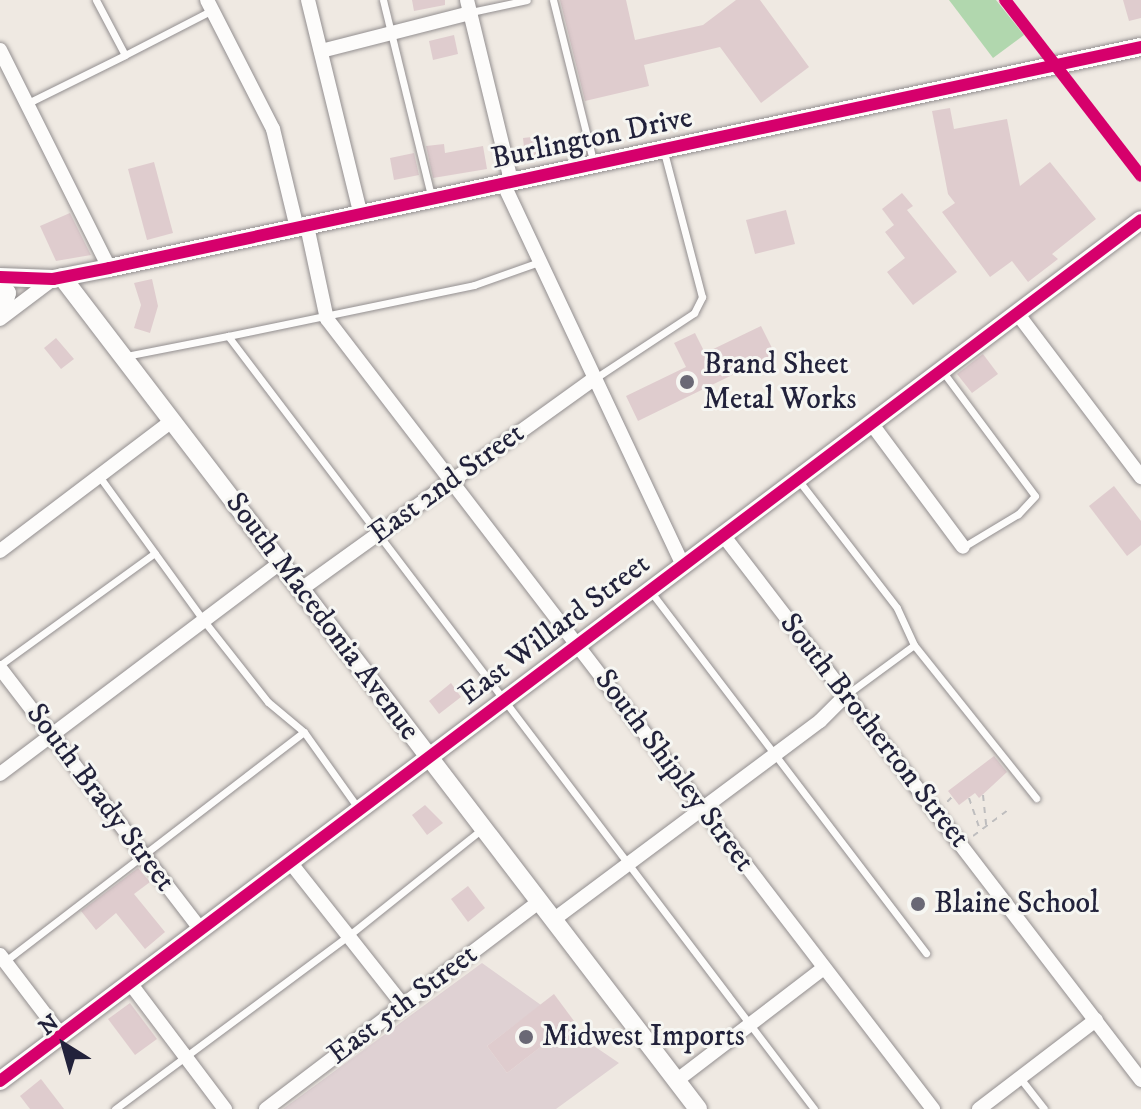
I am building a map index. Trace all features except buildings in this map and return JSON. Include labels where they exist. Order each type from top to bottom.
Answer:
[{"type":"street","points":[[308,0],[361,215]]},
{"type":"street","name":"South Shipley Street","points":[[210,5],[273,129],[325,315],[933,1109]]},
{"type":"street","points":[[321,51],[391,33],[468,6],[508,185],[539,262],[683,565]]},
{"type":"street","name":"Burlington Drive","points":[[0,277],[58,278],[109,268],[1141,47]]},
{"type":"street","points":[[0,50],[109,268]]},
{"type":"street","name":"East Willard Street","points":[[0,1081],[1141,220]]},
{"type":"street","points":[[0,317],[58,278]]},
{"type":"street","name":"South Macedonia Avenue","points":[[58,278],[123,357],[698,1109]]},
{"type":"street","points":[[0,283],[7,293],[0,317]]},
{"type":"street","points":[[1017,313],[1141,477]]},
{"type":"street","name":"East 2nd Street","points":[[300,590],[594,379]]},
{"type":"street","points":[[0,551],[172,421]]},
{"type":"street","points":[[871,423],[963,547]]},
{"type":"street","name":"South Brotherton Street","points":[[723,535],[1141,1080]]},
{"type":"street","points":[[0,774],[280,563]]},
{"type":"street","name":"South Brady Street","points":[[0,666],[200,929]]},
{"type":"street","points":[[553,920],[775,755],[846,695]]},
{"type":"street","points":[[290,862],[403,1005]]},
{"type":"street","name":"East 5th Street","points":[[266,1109],[539,902]]},
{"type":"street","points":[[1,960],[61,1035]]},
{"type":"street","points":[[676,1081],[824,968]]},
{"type":"street","points":[[130,983],[225,1109]]},
{"type":"street","points":[[979,1109],[1096,1020]]},
{"type":"lane","points":[[96,0],[125,55]]},
{"type":"lane","points":[[383,0],[432,201]]},
{"type":"lane","points":[[468,6],[527,0]]},
{"type":"lane","points":[[553,0],[594,166]]},
{"type":"lane","points":[[26,104],[125,55],[210,5]]},
{"type":"lane","points":[[594,379],[694,313],[702,297],[663,150]]},
{"type":"lane","points":[[123,357],[474,285],[539,262]]},
{"type":"lane","points":[[228,336],[814,1109]]},
{"type":"lane","points":[[941,370],[1035,496],[1018,514],[963,547]]},
{"type":"lane","points":[[99,476],[204,621],[268,702],[304,732],[359,810]]},
{"type":"lane","points":[[798,479],[897,608],[914,645],[1036,798]]},
{"type":"lane","points":[[0,666],[155,553]]},
{"type":"lane","points":[[650,590],[926,953]]},
{"type":"lane","points":[[846,695],[914,645]]},
{"type":"lane","points":[[1,960],[304,732]]},
{"type":"lane","points":[[115,1109],[348,936],[483,828]]},
{"type":"lane","points":[[1020,1078],[1044,1109]]},
{"type":"path","points":[[983,795],[987,826]]},
{"type":"path","points":[[942,805],[952,797]]},
{"type":"path","points":[[969,798],[980,831]]},
{"type":"path","points":[[969,839],[1008,810]]},
{"type":"shaded area","points":[[482,963],[541,1005],[487,1046],[507,1073],[566,1027],[619,1063],[556,1109],[283,1109]]},
{"type":"green space","points":[[949,0],[996,0],[1024,35],[993,58]]},
{"type":"cycle path","points":[[1005,0],[1141,176]]},
{"type":"cycle path","points":[[0,277],[53,279],[109,268],[1141,47]]},
{"type":"cycle path","points":[[0,1081],[1141,220]]},
{"type":"place","name":"Brand Sheet Metal Works","points":[[687,382]]},
{"type":"place","name":"Blaine School","points":[[918,904]]},
{"type":"place","name":"Midwest Imports","points":[[526,1037]]}]
